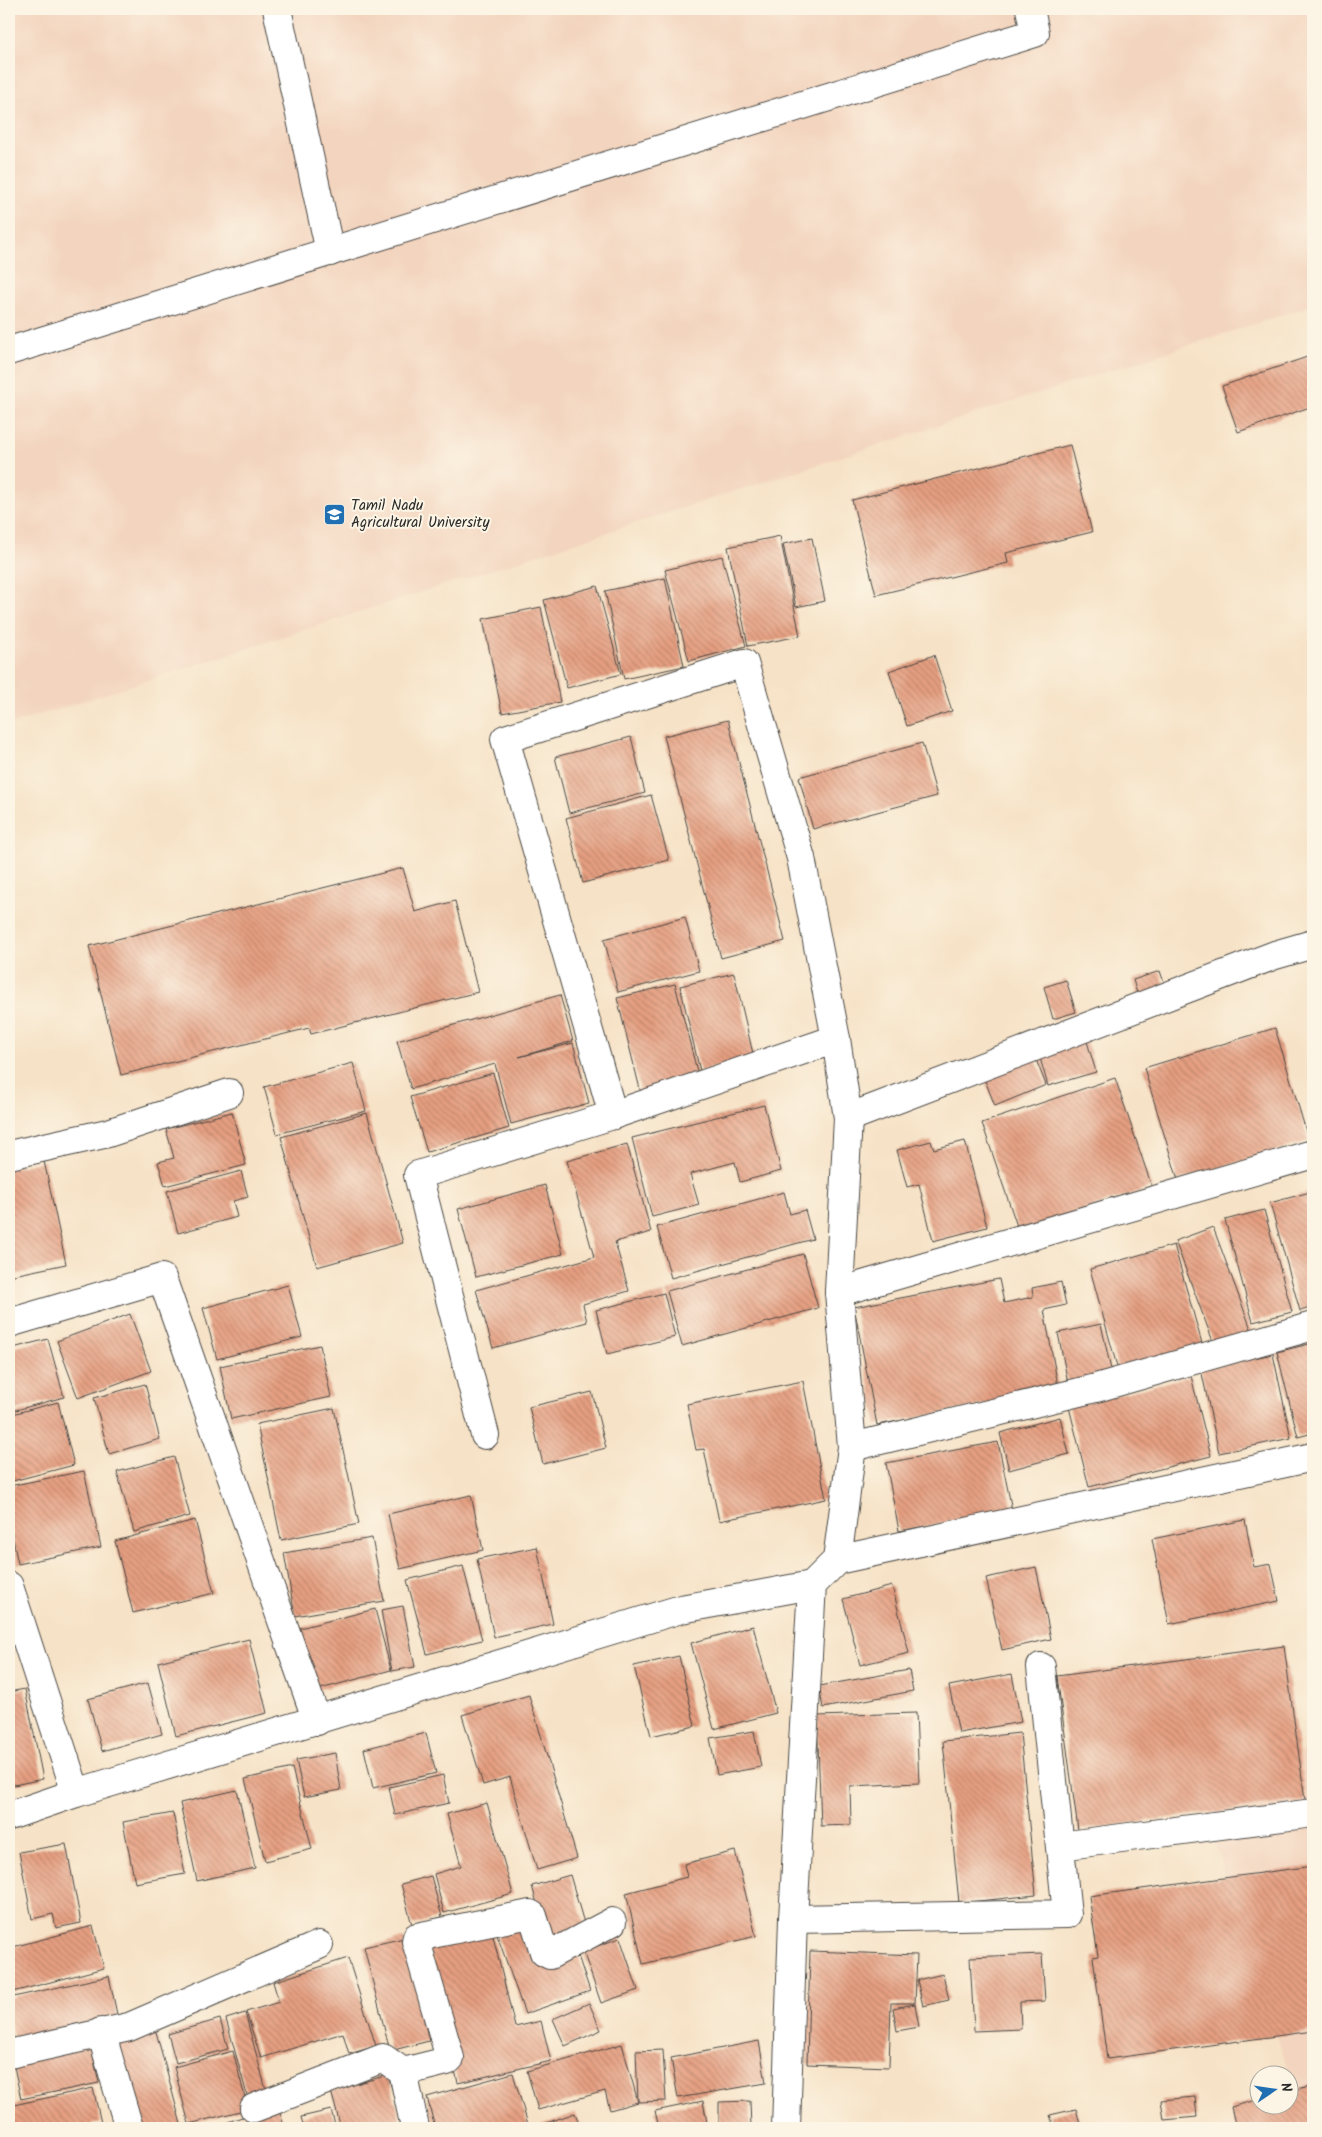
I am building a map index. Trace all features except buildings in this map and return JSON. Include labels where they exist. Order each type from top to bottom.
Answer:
[{"type":"street","points":[[277,9],[330,252]]},
{"type":"street","points":[[9,351],[1035,33],[1030,9]]},
{"type":"street","points":[[613,1115],[505,739],[744,663],[801,858],[836,1039],[848,1118],[839,1292],[852,1447],[837,1560]]},
{"type":"street","points":[[848,1118],[1275,955],[1313,944]]},
{"type":"street","points":[[485,1435],[418,1175],[613,1115],[836,1039]]},
{"type":"street","points":[[9,1155],[108,1133],[229,1093]]},
{"type":"street","points":[[839,1292],[1313,1154]]},
{"type":"street","points":[[9,1323],[162,1278],[317,1721]]},
{"type":"street","points":[[852,1447],[1096,1388],[1313,1326]]},
{"type":"street","points":[[9,1816],[76,1793],[681,1609],[812,1585],[837,1560],[1313,1457]]},
{"type":"street","points":[[786,2128],[793,1919],[812,1585]]},
{"type":"street","points":[[9,1586],[76,1793]]},
{"type":"street","points":[[793,1919],[1067,1914],[1041,1667]]},
{"type":"street","points":[[1060,1846],[1313,1813]]},
{"type":"street","points":[[403,2072],[447,2062],[450,2058],[416,1941],[417,1937],[530,1914],[533,1916],[544,1952],[550,1955],[612,1922]]},
{"type":"street","points":[[9,2054],[129,2027],[319,1944]]},
{"type":"street","points":[[101,2032],[128,2128]]},
{"type":"street","points":[[254,2108],[384,2058],[403,2072],[415,2128]]},
{"type":"shaded area","name":"Tamil Nadu Agricultural University","points":[[9,9],[1313,9],[1313,305],[9,725]]},
{"type":"shaded area","points":[[1313,1749],[1313,2128],[1307,2128],[1300,2106],[1300,2064],[1286,2064],[1194,1779]]},
{"type":"place","name":"Tamil Nadu Agricultural University","points":[[335,515]]}]
